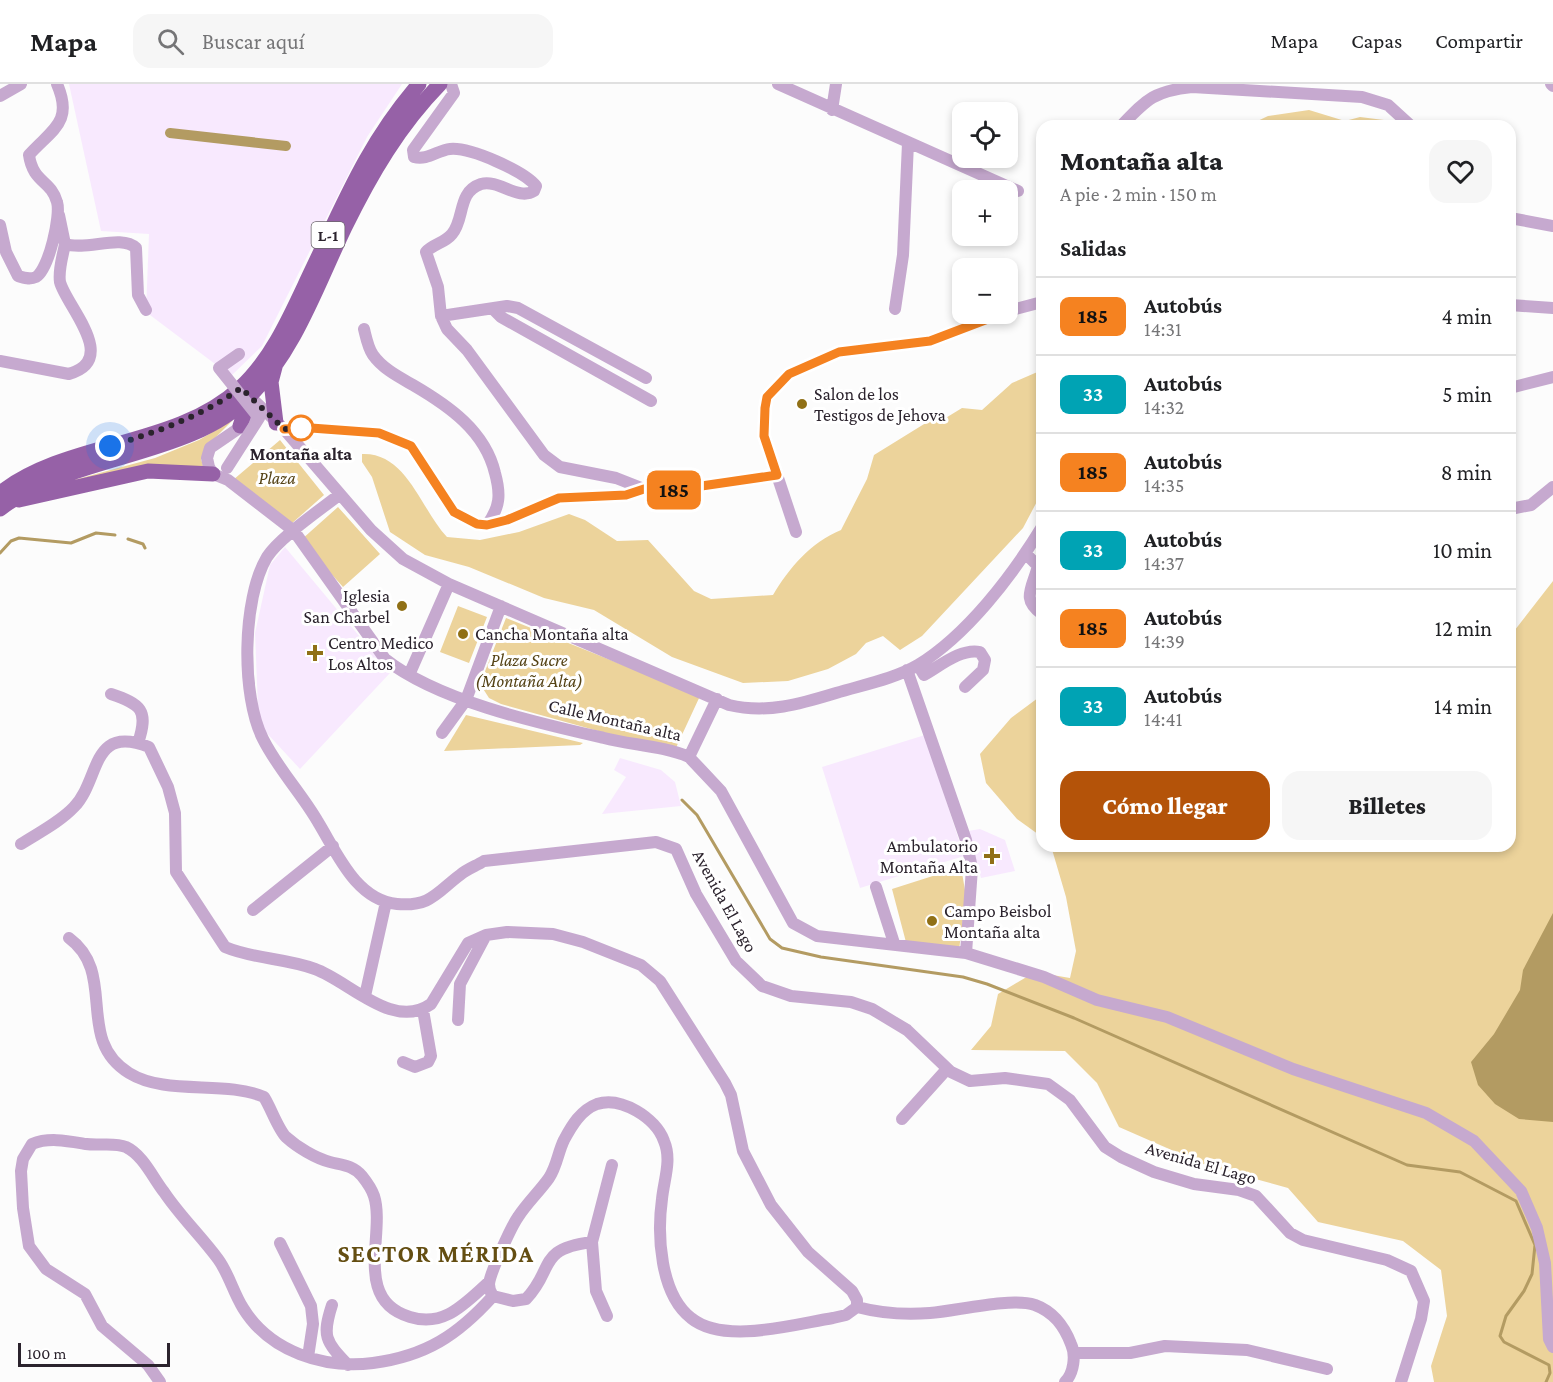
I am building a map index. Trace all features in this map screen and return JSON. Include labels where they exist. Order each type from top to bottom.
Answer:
[{"type":"main road","name":"L-1","points":[[280,426],[269,362],[373,144],[419,84]]},
{"type":"main road","name":"L-1","points":[[3,501],[57,477],[191,434],[232,411],[269,362],[298,330],[345,226],[389,144],[413,112],[440,84]]},
{"type":"main road","points":[[240,426],[245,392]]},
{"type":"main road","points":[[3,501],[148,471],[220,471]]},
{"type":"street","points":[[0,96],[21,84]]},
{"type":"street","points":[[0,361],[69,374],[77,372],[85,364],[89,355],[87,329],[61,284],[60,275],[65,244],[57,198],[31,170],[29,155],[50,137],[64,114],[62,95],[57,84]]},
{"type":"street","points":[[451,84],[454,93],[413,150],[414,157],[420,159],[453,149],[472,153],[507,167],[536,186],[534,191],[524,194],[489,183],[476,187],[467,195],[454,232],[444,242],[426,252],[438,287],[441,316],[447,329],[467,350],[544,455],[560,467],[606,475],[637,484],[644,489]]},
{"type":"street","points":[[778,84],[992,180]]},
{"type":"street","points":[[832,110],[836,84]]},
{"type":"street","points":[[1127,120],[1147,98],[1171,89],[1192,87],[1362,98],[1388,105],[1404,120]]},
{"type":"street","points":[[895,309],[903,255],[908,143]]},
{"type":"street","points":[[0,225],[14,269],[18,276],[30,279],[43,270],[59,214]]},
{"type":"street","points":[[1516,219],[1553,226]]},
{"type":"street","points":[[65,244],[76,248],[112,243],[132,244],[136,248],[138,261],[138,295],[146,310]]},
{"type":"street","points":[[1018,308],[1036,304]]},
{"type":"street","points":[[1516,305],[1553,308]]},
{"type":"street","points":[[441,316],[494,310],[507,306],[518,308],[646,378]]},
{"type":"street","points":[[494,310],[501,317],[651,401]]},
{"type":"street","points":[[796,532],[764,436],[767,397],[789,374],[839,352],[930,341],[975,324]]},
{"type":"street","points":[[364,329],[372,354],[388,370],[437,399],[467,422],[492,458],[500,493],[499,506],[487,525]]},
{"type":"street","points":[[239,354],[219,368],[260,418],[220,471],[207,458],[210,448],[240,426],[256,420],[280,426],[379,433],[411,446],[454,512],[477,524],[487,525],[507,520],[559,498],[626,495],[644,489],[674,490],[777,475]]},
{"type":"street","points":[[1516,386],[1553,377]]},
{"type":"street","points":[[245,392],[280,426],[385,545],[403,560],[449,585],[717,699],[747,709],[792,707],[913,667],[979,611],[1026,554],[1036,537]]},
{"type":"street","name":"Calle Montaña alta","points":[[220,471],[228,480],[294,531],[385,659],[409,675],[466,700],[601,738],[689,757],[717,699]]},
{"type":"street","points":[[1516,508],[1531,504],[1553,487]]},
{"type":"street","points":[[339,495],[294,531],[267,557],[257,587],[247,638],[249,682],[257,724],[263,739],[333,846],[346,870],[361,886],[386,902],[365,996]]},
{"type":"street","points":[[1026,554],[1036,564]]},
{"type":"street","points":[[1036,574],[1029,600],[1031,606],[1036,610]]},
{"type":"street","points":[[409,675],[449,585]]},
{"type":"street","points":[[442,734],[466,700],[501,606]]},
{"type":"street","points":[[913,667],[924,675],[960,654],[981,652],[985,660],[983,670],[965,687]]},
{"type":"street","points":[[913,667],[972,868],[972,898],[966,953]]},
{"type":"street","points":[[111,694],[134,701],[140,708],[143,728],[138,743]]},
{"type":"street","points":[[21,844],[75,806],[88,784],[100,753],[108,746],[138,743],[148,747],[168,787],[175,813],[176,872],[225,947],[238,953],[284,960],[316,969],[375,1004],[392,1009],[423,1010],[431,1004],[468,943],[486,936],[507,932],[553,934],[583,942],[641,965],[660,981],[725,1083],[731,1095],[743,1151],[771,1205],[808,1252],[852,1291],[857,1300],[857,1307]]},
{"type":"street","points":[[689,757],[721,791],[793,923],[817,936],[966,953],[1044,977],[1097,1000],[1167,1017],[1293,1069],[1426,1113],[1474,1141],[1521,1191],[1537,1228],[1545,1263],[1549,1339],[1553,1347]]},
{"type":"street","name":"Avenida El Lago","points":[[386,902],[410,904],[432,899],[459,875],[484,861],[656,842],[668,845],[676,849],[712,922],[736,961],[749,977],[762,987],[791,996],[851,1002],[872,1009],[907,1030],[948,1069],[970,1081],[1005,1078],[1048,1084],[1070,1100],[1105,1148],[1120,1157],[1154,1172],[1194,1184],[1239,1190],[1256,1196],[1290,1233],[1303,1240],[1387,1260],[1411,1271],[1424,1301],[1421,1319],[1401,1382]]},
{"type":"street","points":[[253,910],[333,846]]},
{"type":"street","points":[[876,887],[894,943]]},
{"type":"street","points":[[458,1020],[460,984],[486,936]]},
{"type":"street","points":[[69,938],[82,949],[91,963],[95,977],[99,1035],[109,1054],[122,1068],[145,1080],[264,1097],[286,1137],[314,1156],[346,1165],[360,1174],[374,1196],[376,1278],[387,1302],[395,1310],[418,1320],[445,1316],[474,1299],[489,1282],[516,1219],[550,1176],[562,1143],[580,1114],[594,1106],[612,1104],[630,1108],[644,1116],[660,1131],[664,1141],[668,1155],[658,1234],[666,1274],[676,1300],[691,1318],[709,1328],[749,1331],[833,1318],[846,1315],[857,1307],[874,1311],[930,1313],[996,1304],[1033,1305],[1055,1316],[1075,1353],[1069,1378],[1065,1382]]},
{"type":"street","points":[[403,1062],[415,1067],[428,1062],[432,1056],[423,1010]]},
{"type":"street","points":[[902,1119],[948,1069]]},
{"type":"street","points":[[160,1382],[140,1357],[102,1326],[85,1294],[46,1269],[29,1246],[23,1208],[21,1172],[23,1159],[32,1144],[48,1140],[92,1145],[108,1144],[126,1147],[139,1156],[174,1207],[219,1261],[253,1324],[270,1337],[308,1358],[348,1365],[402,1359],[420,1353],[434,1346],[475,1316],[493,1296]]},
{"type":"street","points":[[607,1316],[596,1291],[592,1242],[612,1165]]},
{"type":"street","points":[[489,1282],[493,1296],[513,1300],[526,1299],[538,1284],[548,1260],[556,1252],[592,1242]]},
{"type":"street","points":[[280,1243],[311,1306],[313,1324],[308,1358]]},
{"type":"street","points":[[332,1305],[325,1334],[328,1342],[348,1365]]},
{"type":"street","points":[[1075,1353],[1119,1354],[1165,1346],[1247,1350],[1327,1369]]},
{"type":"shaded area","points":[[69,84],[402,84],[367,137],[262,346],[231,376],[146,312],[149,234],[101,231]]},
{"type":"shaded area","name":"Centro Medico Los Altos","points":[[285,547],[390,673],[300,769],[263,729],[258,708],[255,633],[270,565]]},
{"type":"shaded area","points":[[925,735],[964,856],[860,888],[822,767]]},
{"type":"shaded area","points":[[620,758],[661,770],[675,782],[681,806],[602,814],[626,777],[614,770]]},
{"type":"shaded area","name":"Ambulatorio Montaña Alta","points":[[980,829],[1005,840],[1015,871],[981,878],[968,831]]},
{"type":"shaded area","points":[[1553,913],[1553,1122],[1519,1119],[1495,1104],[1478,1085],[1471,1062],[1494,1034],[1520,990],[1523,970]]},
{"type":"green space","points":[[1309,110],[1342,120],[1260,120],[1268,116]]},
{"type":"green space","points":[[1360,117],[1384,120],[1349,120]]},
{"type":"green space","points":[[1036,373],[1036,503],[1023,528],[922,636],[900,650],[883,636],[866,643],[856,654],[828,669],[788,681],[743,683],[672,657],[594,610],[544,598],[469,567],[425,555],[390,532],[372,477],[362,462],[362,454],[378,456],[391,462],[412,485],[447,537],[480,540],[519,532],[569,514],[585,520],[617,541],[648,540],[694,591],[711,599],[773,595],[802,557],[820,541],[841,530],[867,479],[874,455],[929,421],[944,419],[962,408],[982,410],[1012,383]]},
{"type":"green space","points":[[233,420],[208,445],[201,459],[206,475],[195,470],[37,490],[155,458],[199,440]]},
{"type":"green space","name":"Plaza","points":[[280,440],[324,495],[290,525],[233,480]]},
{"type":"green space","points":[[338,507],[380,554],[343,587],[301,540]]},
{"type":"green space","points":[[1553,581],[1553,1382],[1434,1382],[1431,1366],[1447,1316],[1441,1270],[1403,1241],[1318,1222],[1288,1188],[1208,1166],[1119,1127],[1097,1083],[1065,1051],[971,1050],[991,1026],[998,994],[1035,972],[1070,978],[1076,951],[1066,897],[1053,852],[1516,852],[1516,629]]},
{"type":"green space","name":"Cancha Montaña alta","points":[[458,606],[487,617],[469,663],[440,652]]},
{"type":"green space","name":"Plaza Sucre (Montaña Alta)","points":[[506,618],[700,696],[674,752],[501,704],[489,698],[480,684]]},
{"type":"green space","points":[[1036,699],[1036,833],[1017,819],[986,783],[980,754],[1011,718]]},
{"type":"green space","points":[[466,715],[583,743],[580,745],[444,751]]},
{"type":"green space","name":"Campo Beisbol Montaña alta","points":[[961,867],[966,896],[959,950],[907,946],[892,889]]},
{"type":"waterway","points":[[170,133],[286,146]]},
{"type":"waterway","points":[[0,553],[11,541],[19,538],[71,543],[96,533],[115,535]]},
{"type":"waterway","points":[[128,539],[143,544],[145,548]]},
{"type":"waterway","points":[[682,800],[697,815],[770,939],[782,948],[821,957],[963,977],[987,984],[1074,1018],[1407,1165],[1460,1172],[1516,1201],[1535,1245],[1532,1274],[1524,1291],[1506,1316],[1500,1336],[1504,1342],[1549,1365],[1550,1373],[1546,1382]]},
{"type":"bus line","name":"185","points":[[284,429],[311,428],[379,433],[411,446],[454,512],[477,524],[487,525],[507,520],[559,498],[626,495],[644,489],[674,490],[777,475],[764,436],[765,408],[767,397],[774,387],[789,374],[839,352],[930,341],[972,324]]},
{"type":"place","name":"Salon de los Testigos de Jehova","points":[[802,404]]},
{"type":"place","name":"Montaña alta","points":[[301,428]]},
{"type":"place","name":"Iglesia San Charbel","points":[[402,606]]},
{"type":"place","name":"Cancha Montaña alta","points":[[463,634]]},
{"type":"place","name":"Centro Medico Los Altos","points":[[315,653]]},
{"type":"place","name":"Ambulatorio Montaña Alta","points":[[992,856]]},
{"type":"place","name":"Campo Beisbol Montaña alta","points":[[932,921]]},
{"type":"district","name":"SECTOR MÉRIDA","points":[[436,1254]]},
{"type":"route","points":[[110,446],[177,425],[212,408],[241,388],[284,429],[301,428]]}]
